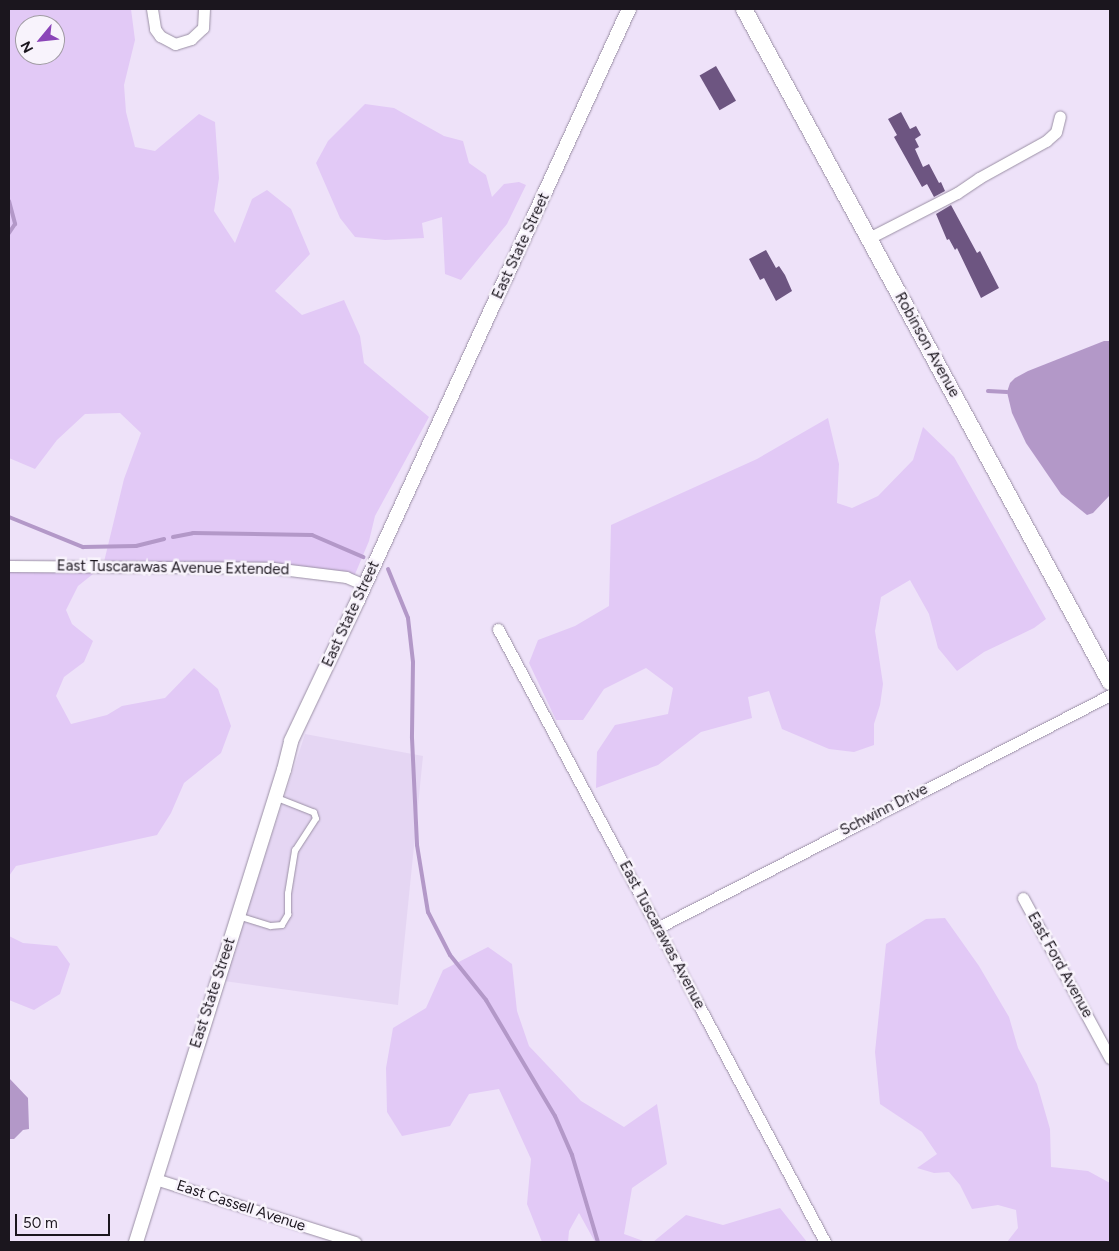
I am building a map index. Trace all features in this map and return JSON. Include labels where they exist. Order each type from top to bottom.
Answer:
[{"type":"main road","name":"Robinson Avenue","points":[[744,9],[1110,682]]},
{"type":"street","points":[[152,9],[155,29],[160,36],[175,44],[191,39],[203,28],[204,9]]},
{"type":"street","name":"East State Street","points":[[136,1242],[291,741],[365,585],[629,9]]},
{"type":"street","points":[[869,238],[956,193],[1046,141],[1056,132],[1060,116]]},
{"type":"street","name":"East Tuscarawas Avenue Extended","points":[[9,566],[264,568],[346,576],[365,585]]},
{"type":"street","name":"East Tuscarawas Avenue","points":[[498,629],[659,927],[825,1242]]},
{"type":"street","name":"Schwinn Drive","points":[[659,927],[1110,695]]},
{"type":"street","name":"East Ford Avenue","points":[[1023,898],[1110,1058]]},
{"type":"street","name":"East Cassell Avenue","points":[[155,1179],[356,1242]]},
{"type":"lane","points":[[238,916],[270,926],[282,925],[288,915],[288,894],[295,851],[316,820],[314,813],[275,797]]},
{"type":"shaded area","points":[[9,9],[131,9],[135,40],[124,85],[126,112],[135,147],[155,151],[199,114],[215,122],[219,178],[214,211],[235,243],[252,199],[267,190],[291,209],[310,254],[275,291],[302,315],[344,300],[360,336],[364,363],[429,417],[375,516],[369,541],[353,579],[346,577],[103,566],[124,479],[141,433],[120,413],[85,414],[57,440],[35,469],[9,458]]},
{"type":"shaded area","points":[[365,104],[394,108],[444,136],[463,141],[469,163],[486,175],[492,197],[504,184],[519,182],[526,185],[507,224],[461,280],[445,274],[442,217],[422,223],[424,238],[385,240],[355,237],[340,218],[316,163],[328,141]]},
{"type":"shaded area","points":[[1104,341],[1110,341],[1110,495],[1093,513],[1087,515],[1061,494],[1026,443],[1012,413],[1007,392],[1010,383],[1015,378],[1028,371]]},
{"type":"shaded area","points":[[828,418],[839,464],[837,503],[852,508],[878,496],[913,460],[923,427],[954,457],[1046,619],[1034,628],[984,652],[957,671],[938,648],[929,614],[910,580],[881,597],[875,631],[883,684],[880,705],[874,724],[874,745],[854,752],[829,749],[782,729],[769,691],[748,697],[752,718],[701,732],[658,765],[596,788],[597,752],[615,725],[668,714],[673,688],[646,668],[604,689],[583,720],[556,720],[529,663],[538,640],[575,626],[609,606],[611,525],[757,459]]},
{"type":"shaded area","points":[[103,566],[78,586],[66,610],[72,624],[93,641],[84,662],[64,677],[56,696],[71,724],[107,715],[122,706],[165,698],[194,668],[218,689],[231,726],[221,753],[184,783],[171,813],[157,835],[16,866],[9,876],[9,571]]},
{"type":"shaded area","points":[[305,734],[423,756],[398,1005],[224,981]]},
{"type":"shaded area","points":[[945,918],[979,966],[1009,1017],[1018,1048],[1037,1084],[1050,1129],[1051,1167],[1088,1171],[1110,1183],[1110,1242],[1007,1242],[1018,1228],[1016,1210],[998,1205],[972,1209],[960,1185],[949,1172],[934,1173],[917,1168],[937,1154],[922,1132],[880,1104],[875,1052],[886,944],[926,919]]},
{"type":"shaded area","points":[[9,936],[23,943],[57,946],[70,964],[60,994],[34,1010],[9,1000]]},
{"type":"shaded area","points":[[488,947],[512,964],[517,1011],[529,1046],[581,1101],[624,1127],[657,1104],[667,1164],[632,1188],[624,1234],[646,1242],[595,1242],[579,1213],[569,1231],[568,1242],[542,1242],[527,1204],[531,1159],[499,1089],[469,1094],[450,1126],[402,1136],[387,1112],[386,1068],[393,1028],[426,1008],[443,970]]},
{"type":"shaded area","points":[[9,1078],[28,1098],[29,1129],[23,1130],[14,1139],[9,1139]]},
{"type":"shaded area","points":[[780,1208],[807,1242],[653,1242],[686,1215],[723,1225]]},
{"type":"building","points":[[716,66],[736,101],[720,110],[700,76]]},
{"type":"building","points":[[901,112],[910,129],[916,126],[921,135],[915,139],[919,147],[915,149],[923,167],[929,164],[945,191],[934,197],[927,184],[922,187],[894,137],[897,135],[888,119]]},
{"type":"building","points":[[951,205],[977,253],[980,251],[999,288],[981,298],[957,248],[955,250],[949,239],[947,240],[936,214]]},
{"type":"building","points":[[766,250],[776,268],[779,266],[785,275],[792,291],[776,301],[764,278],[760,280],[749,259]]},
{"type":"waterway","points":[[9,201],[15,224],[9,233]]},
{"type":"waterway","points":[[988,391],[1007,392]]},
{"type":"waterway","points":[[9,517],[83,547],[136,546],[164,539]]},
{"type":"waterway","points":[[173,537],[193,533],[312,535],[363,557]]},
{"type":"waterway","points":[[388,569],[408,618],[413,662],[412,738],[417,845],[428,912],[450,955],[486,1000],[555,1116],[572,1155],[598,1242]]}]
